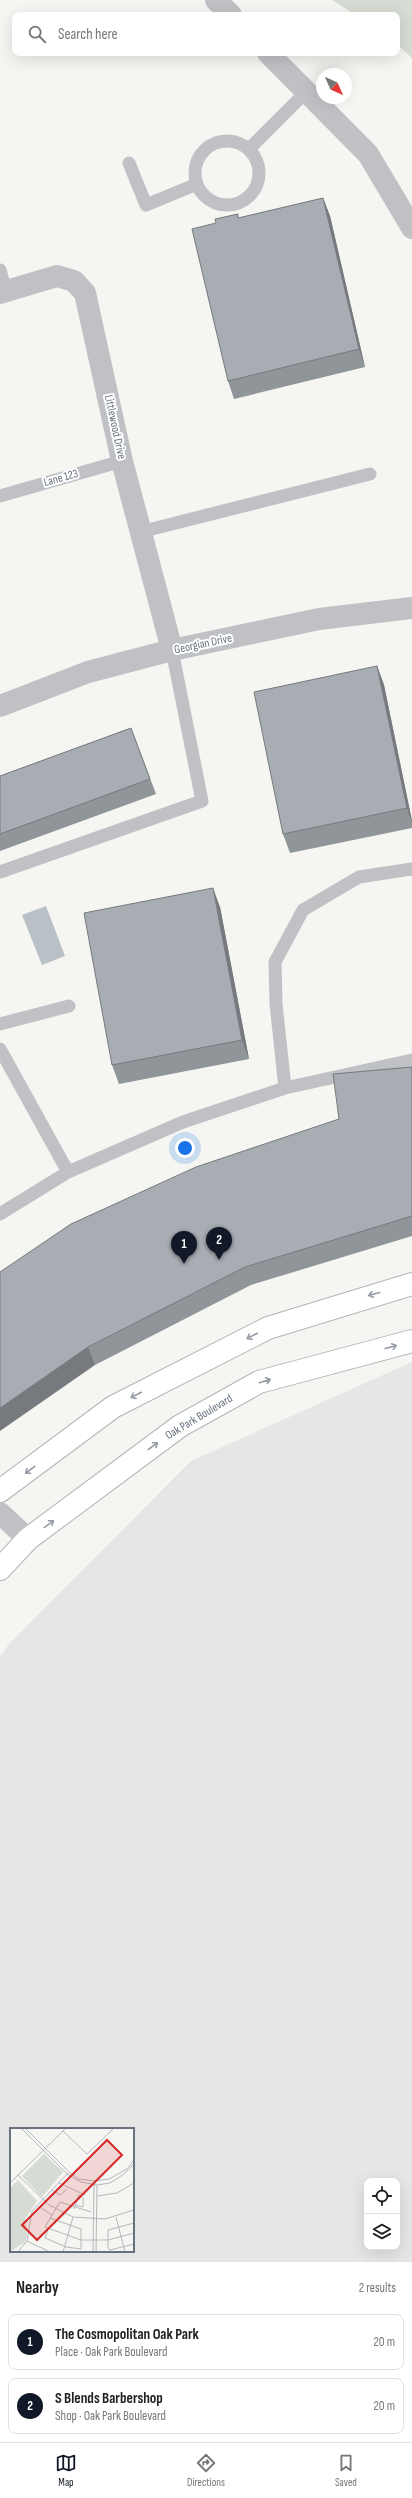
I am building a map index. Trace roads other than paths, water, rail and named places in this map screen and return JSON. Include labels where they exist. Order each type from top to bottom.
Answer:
[{"type":"street","points":[[216,0],[228,12]]},
{"type":"street","points":[[271,56],[368,154],[412,228]]},
{"type":"street","name":"Littlewood Drive","points":[[2,285],[57,276],[74,282],[85,293],[122,460],[172,650]]},
{"type":"street","name":"Georgian Drive","points":[[0,706],[88,672],[172,650],[319,619],[412,608]]},
{"type":"street","points":[[0,1491],[113,1407],[268,1328],[412,1284]]},
{"type":"street","name":"Oak Park Boulevard","points":[[0,1569],[28,1539],[180,1426],[259,1382],[412,1341]]},
{"type":"street","points":[[0,1513],[28,1539]]},
{"type":"lane","points":[[249,149],[306,92]]},
{"type":"lane","points":[[231,141],[249,149],[255,158],[259,177],[251,195],[243,202],[233,205],[221,205],[211,201],[202,194],[197,184],[195,173],[197,162],[211,145],[231,141]]},
{"type":"lane","points":[[129,162],[146,205],[197,184]]},
{"type":"lane","name":"Lane 123","points":[[0,496],[122,460]]},
{"type":"lane","points":[[140,532],[370,474]]},
{"type":"lane","points":[[0,872],[202,801],[172,650]]},
{"type":"lane","points":[[285,1088],[276,1004],[275,962],[303,910],[359,876],[412,869]]},
{"type":"lane","points":[[0,1024],[69,1006]]},
{"type":"lane","points":[[0,1049],[68,1172]]},
{"type":"lane","points":[[0,1214],[68,1172],[183,1122],[285,1088],[412,1060]]},
{"type":"place","name":"S Blends Barbershop","points":[[219,1260]]},
{"type":"place","name":"The Cosmopolitan Oak Park","points":[[184,1264]]}]
